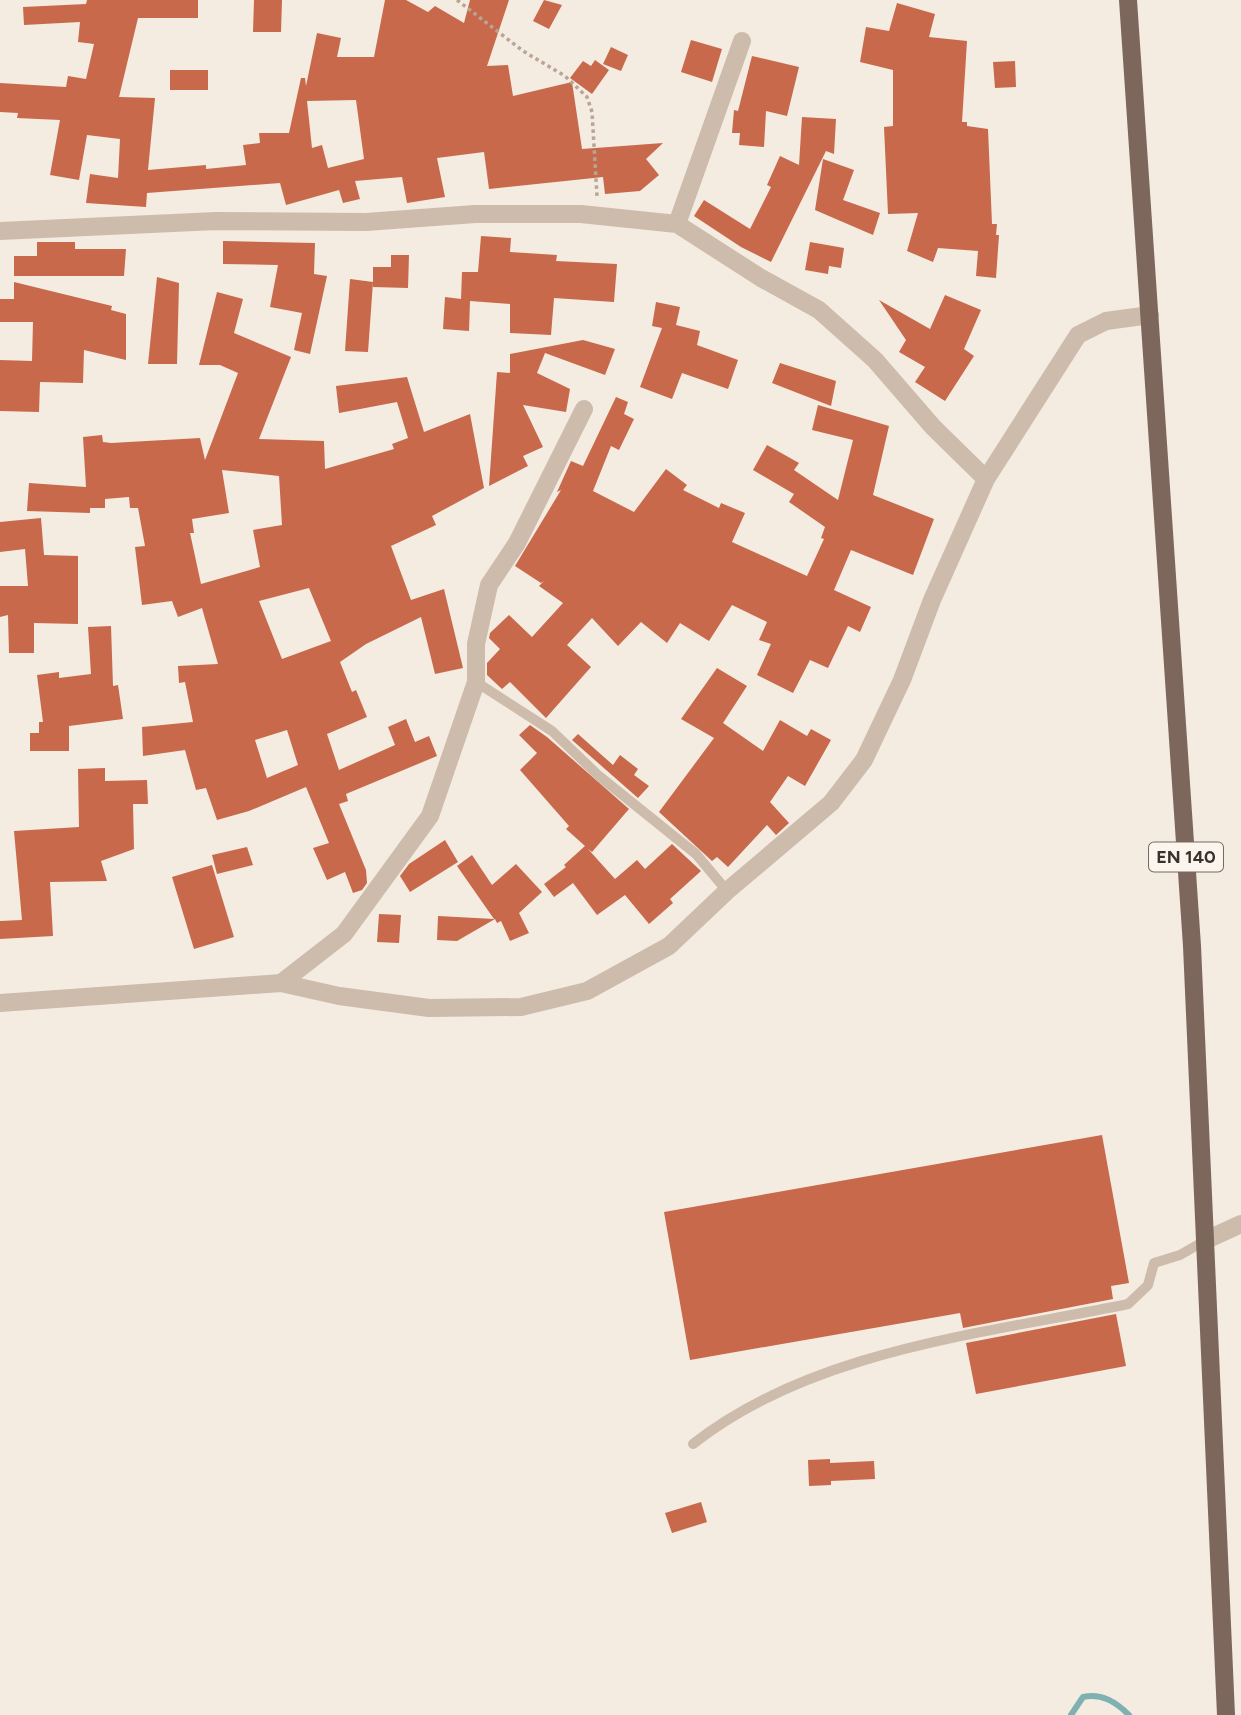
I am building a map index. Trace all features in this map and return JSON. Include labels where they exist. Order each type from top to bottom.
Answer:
[{"type":"main road","name":"EN 140","points":[[1128,0],[1130,67],[1150,316],[1192,946],[1226,1715]]},
{"type":"street","points":[[677,224],[742,41]]},
{"type":"street","points":[[0,231],[216,221],[366,222],[475,214],[598,216],[677,224],[761,278],[819,310],[875,360],[933,427],[986,479]]},
{"type":"street","points":[[0,1003],[281,983],[339,996],[429,1008],[521,1007],[587,991],[669,946],[727,891],[831,803],[863,760],[902,680],[932,600],[986,479],[1078,335],[1105,321],[1150,316]]},
{"type":"street","points":[[281,983],[344,934],[430,816],[476,682],[476,644],[489,585],[517,543],[584,409]]},
{"type":"street","points":[[1206,1240],[1241,1224]]},
{"type":"lane","points":[[476,682],[552,731],[599,776],[696,854],[727,891]]},
{"type":"lane","points":[[693,1444],[722,1421],[847,1364],[970,1335],[1128,1304],[1148,1285],[1154,1263],[1180,1255],[1206,1240]]},
{"type":"path","points":[[457,0],[523,51],[565,76],[587,97],[592,112],[598,216]]},
{"type":"building","points":[[87,0],[198,0],[198,18],[138,18],[119,97],[155,98],[148,170],[246,165],[243,145],[260,143],[259,133],[289,133],[301,78],[305,78],[306,86],[317,33],[341,38],[337,57],[374,57],[385,0],[406,0],[428,12],[435,6],[464,23],[470,0],[509,0],[487,66],[508,65],[513,96],[572,82],[582,149],[663,143],[646,159],[659,175],[640,191],[605,194],[603,177],[489,189],[484,152],[437,158],[445,197],[407,203],[402,177],[355,181],[360,199],[343,203],[339,190],[286,205],[280,183],[147,193],[146,207],[86,203],[90,174],[118,178],[120,139],[87,135],[79,180],[50,175],[60,120],[17,118],[18,113],[0,112],[0,83],[66,87],[68,76],[86,79],[94,44],[78,42],[80,22],[24,25],[23,7],[86,4]],"holes":[[[356,100],[364,159],[328,168],[322,145],[312,148],[307,101]]]},
{"type":"building","points":[[254,0],[282,0],[281,32],[253,32]]},
{"type":"building","points":[[544,0],[562,5],[549,29],[533,21]]},
{"type":"building","points":[[897,3],[935,14],[929,37],[967,41],[962,122],[967,122],[967,126],[988,129],[992,224],[997,224],[996,235],[999,235],[996,278],[976,276],[978,251],[938,248],[933,262],[907,251],[918,213],[888,214],[884,127],[893,126],[893,70],[860,62],[866,27],[889,31]]},
{"type":"building","points":[[691,40],[722,49],[712,82],[681,72]]},
{"type":"building","points":[[611,47],[628,55],[621,71],[603,64]]},
{"type":"building","points":[[752,56],[799,67],[787,116],[766,111],[764,147],[739,145],[740,133],[732,133],[734,110],[738,111]]},
{"type":"building","points":[[595,60],[609,70],[592,94],[570,78],[583,61],[591,66]]},
{"type":"building","points":[[1015,61],[1016,87],[995,88],[993,62]]},
{"type":"building","points":[[170,70],[208,70],[208,90],[170,90]]},
{"type":"building","points":[[802,117],[836,119],[834,154],[826,151],[771,262],[741,247],[694,216],[704,200],[750,229],[771,187],[767,185],[780,156],[799,165]]},
{"type":"building","points":[[823,159],[854,170],[843,200],[880,213],[873,235],[815,210]]},
{"type":"building","points":[[481,236],[511,238],[510,252],[557,255],[556,261],[617,264],[614,302],[554,298],[551,335],[510,333],[510,304],[470,301],[469,331],[443,329],[445,297],[461,299],[462,272],[478,272]]},
{"type":"building","points":[[223,241],[315,243],[314,274],[327,276],[310,354],[294,350],[302,313],[270,307],[278,265],[223,264]]},
{"type":"building","points":[[37,242],[75,242],[75,249],[126,249],[124,276],[14,276],[14,256],[37,256]]},
{"type":"building","points":[[810,242],[844,248],[841,268],[829,266],[828,274],[805,270]]},
{"type":"building","points":[[391,255],[409,255],[408,288],[373,287],[373,267],[391,267]]},
{"type":"building","points":[[157,277],[179,283],[177,364],[148,364]]},
{"type":"building","points":[[350,279],[373,282],[368,352],[345,351]]},
{"type":"building","points":[[14,282],[112,306],[111,310],[126,314],[126,360],[84,350],[83,383],[40,382],[39,412],[0,411],[0,360],[32,361],[33,322],[0,322],[0,299],[14,299]]},
{"type":"building","points":[[217,292],[243,299],[234,333],[291,357],[259,439],[324,441],[325,469],[394,449],[392,444],[408,438],[397,402],[339,413],[336,386],[407,377],[424,432],[470,414],[484,488],[432,516],[436,525],[391,546],[411,600],[444,589],[463,668],[435,674],[421,617],[366,644],[340,662],[352,692],[356,690],[367,717],[327,734],[339,770],[395,745],[388,727],[406,719],[415,742],[429,736],[437,756],[346,794],[348,801],[339,804],[366,870],[367,883],[362,890],[353,893],[345,872],[327,880],[313,848],[329,843],[306,787],[249,811],[217,820],[206,788],[196,790],[185,750],[143,756],[142,727],[193,722],[185,682],[179,683],[178,666],[218,664],[202,608],[178,617],[172,601],[142,605],[135,547],[145,546],[138,508],[130,508],[129,497],[105,499],[105,508],[90,508],[90,513],[27,511],[29,483],[86,487],[83,437],[102,435],[103,442],[111,443],[200,438],[205,460],[238,373],[220,365],[199,365]],"holes":[[[222,470],[279,476],[282,525],[253,530],[260,567],[201,584],[190,533],[194,533],[192,519],[229,513]],[[309,588],[331,641],[282,659],[259,601]],[[287,730],[298,765],[267,778],[255,740]]]},
{"type":"building","points":[[945,295],[981,310],[964,349],[974,356],[945,401],[915,382],[925,367],[899,352],[906,340],[879,300],[930,329]]},
{"type":"building","points":[[656,302],[680,307],[676,325],[700,331],[697,345],[738,360],[728,389],[682,373],[672,399],[640,387],[662,328],[652,326]]},
{"type":"building","points":[[583,340],[615,349],[605,375],[545,353],[537,373],[570,389],[566,412],[523,405],[543,447],[523,456],[528,466],[489,486],[497,372],[510,373],[510,354]]},
{"type":"building","points":[[780,363],[836,381],[831,406],[772,383]]},
{"type":"building","points":[[616,397],[628,402],[624,414],[634,419],[619,450],[611,446],[593,491],[634,512],[666,469],[687,485],[683,490],[719,508],[721,503],[745,513],[732,542],[807,576],[824,539],[821,538],[825,527],[789,502],[794,494],[753,470],[767,445],[799,463],[794,470],[838,500],[853,440],[812,430],[818,405],[889,426],[873,495],[934,519],[913,575],[851,550],[834,590],[871,607],[860,632],[848,626],[828,668],[810,660],[793,693],[757,675],[771,644],[759,640],[767,622],[732,605],[709,641],[680,623],[667,643],[641,622],[618,646],[592,618],[567,645],[591,667],[546,718],[510,682],[502,689],[487,675],[487,663],[500,649],[489,638],[490,633],[509,615],[532,637],[563,603],[539,586],[544,581],[541,583],[515,566],[561,490],[557,492],[571,461],[583,466]]},
{"type":"building","points":[[41,518],[44,555],[78,556],[78,624],[34,623],[34,653],[9,653],[8,615],[0,617],[0,586],[28,586],[25,549],[0,552],[0,522]]},
{"type":"building","points":[[111,626],[113,686],[118,685],[123,719],[69,726],[69,751],[30,751],[30,733],[39,733],[39,722],[43,722],[37,675],[59,672],[59,678],[91,674],[88,627]]},
{"type":"building","points":[[717,668],[747,686],[723,723],[763,751],[780,720],[807,736],[811,729],[831,740],[805,786],[788,776],[770,802],[789,823],[776,835],[767,825],[728,867],[717,857],[712,861],[659,812],[714,738],[681,719]]},
{"type":"building","points":[[530,725],[629,809],[592,852],[588,849],[615,879],[637,860],[645,869],[672,844],[701,871],[670,899],[673,903],[649,924],[625,895],[597,915],[573,883],[554,897],[544,884],[566,867],[564,865],[585,846],[566,829],[569,826],[520,770],[537,753],[519,735]]},
{"type":"building","points":[[578,734],[613,765],[620,755],[638,769],[634,775],[649,786],[638,798],[572,740]]},
{"type":"building","points":[[105,768],[105,781],[147,780],[148,804],[133,804],[134,849],[101,861],[107,881],[50,882],[53,936],[0,939],[0,921],[22,920],[14,831],[79,827],[78,769]]},
{"type":"building","points":[[445,840],[458,862],[410,892],[400,876],[409,864]]},
{"type":"building","points":[[247,847],[253,865],[217,874],[212,855]]},
{"type":"building","points":[[472,855],[492,885],[516,864],[542,892],[519,913],[529,933],[510,941],[501,921],[497,923],[495,919],[457,941],[437,940],[438,916],[494,919],[457,866]]},
{"type":"building","points":[[212,865],[234,937],[194,949],[172,877]]},
{"type":"building","points":[[379,914],[401,915],[399,943],[377,942]]},
{"type":"building","points":[[1102,1135],[1129,1283],[1111,1286],[1113,1299],[963,1328],[960,1313],[690,1360],[664,1212]]},
{"type":"building","points":[[1116,1314],[1126,1366],[976,1394],[966,1343]]},
{"type":"building","points":[[830,1459],[830,1463],[874,1461],[875,1479],[831,1481],[831,1485],[809,1486],[808,1460]]},
{"type":"building","points":[[701,1502],[707,1522],[672,1533],[665,1513]]},
{"type":"waterway","points":[[1071,1715],[1083,1697],[1090,1696],[1108,1700],[1129,1715]]}]
